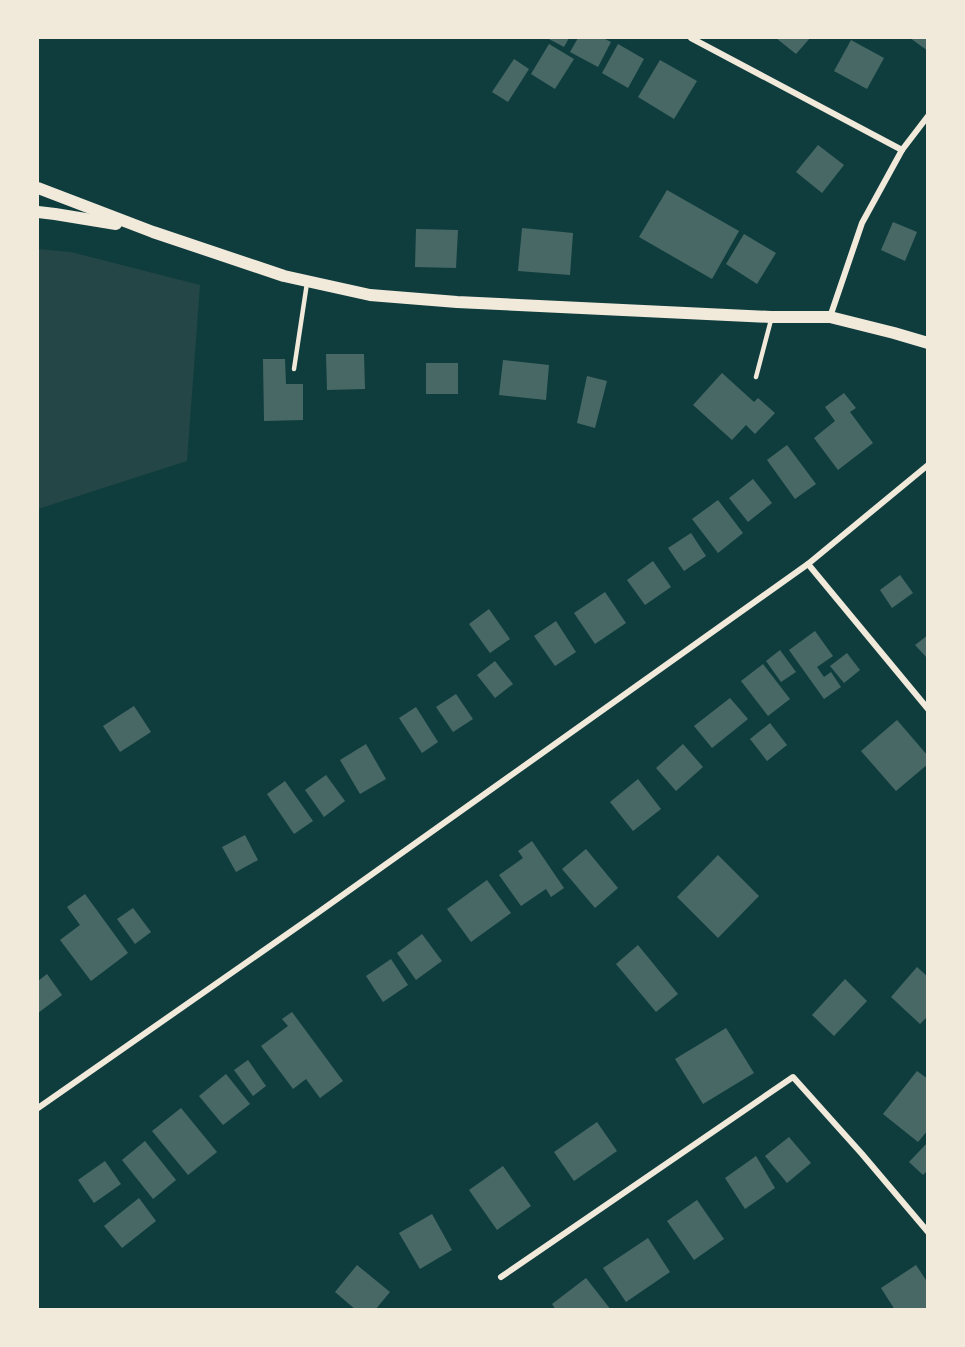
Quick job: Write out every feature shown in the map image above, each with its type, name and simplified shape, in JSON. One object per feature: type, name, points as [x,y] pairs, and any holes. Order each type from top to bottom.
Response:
[{"type":"main road","points":[[38,188],[153,232],[284,276],[370,295],[446,301],[771,317],[830,317],[927,343]]},
{"type":"main road","points":[[38,212],[153,232]]},
{"type":"street","points":[[691,38],[902,150]]},
{"type":"street","points":[[830,317],[861,223],[902,150],[927,116]]},
{"type":"street","points":[[38,1108],[316,914],[808,564],[927,465]]},
{"type":"street","points":[[808,564],[927,708]]},
{"type":"street","points":[[501,1277],[793,1077],[862,1154],[927,1232]]},
{"type":"lane","points":[[294,369],[307,281]]},
{"type":"lane","points":[[756,377],[771,317]]},
{"type":"shaded area","points":[[38,249],[71,252],[200,285],[187,461],[38,509]]},
{"type":"building","points":[[547,38],[569,38],[564,47]]},
{"type":"building","points":[[578,38],[603,38],[611,42],[598,67],[570,52]]},
{"type":"building","points":[[776,38],[810,38],[796,54]]},
{"type":"building","points":[[910,38],[928,38],[928,51]]},
{"type":"building","points":[[851,40],[884,58],[867,89],[834,71]]},
{"type":"building","points":[[549,44],[574,59],[555,89],[531,74]]},
{"type":"building","points":[[618,44],[644,59],[628,88],[602,73]]},
{"type":"building","points":[[514,59],[529,69],[508,102],[492,92]]},
{"type":"building","points":[[660,60],[697,81],[674,119],[638,97]]},
{"type":"building","points":[[818,145],[844,165],[822,193],[796,172]]},
{"type":"building","points":[[667,190],[739,231],[712,279],[639,237]]},
{"type":"building","points":[[893,222],[917,232],[905,261],[881,250]]},
{"type":"building","points":[[522,228],[573,233],[570,275],[518,271]]},
{"type":"building","points":[[416,229],[458,230],[456,268],[415,267]]},
{"type":"building","points":[[744,234],[776,253],[757,284],[726,264]]},
{"type":"building","points":[[326,354],[364,354],[365,389],[327,390]]},
{"type":"building","points":[[263,359],[285,359],[286,384],[303,384],[303,420],[264,421]]},
{"type":"building","points":[[503,360],[549,365],[546,400],[499,395]]},
{"type":"building","points":[[426,363],[458,363],[458,394],[426,394]]},
{"type":"building","points":[[722,373],[754,402],[758,398],[775,413],[755,434],[746,425],[732,440],[693,405]]},
{"type":"building","points":[[587,376],[607,381],[595,428],[577,423]]},
{"type":"building","points":[[844,393],[856,408],[850,412],[873,443],[838,470],[814,438],[835,421],[825,407]]},
{"type":"building","points":[[787,445],[816,484],[795,499],[767,460]]},
{"type":"building","points":[[753,479],[772,503],[748,522],[729,498]]},
{"type":"building","points":[[718,500],[743,533],[718,553],[692,519]]},
{"type":"building","points":[[691,533],[706,556],[684,571],[668,548]]},
{"type":"building","points":[[653,561],[671,587],[645,605],[627,580]]},
{"type":"building","points":[[900,575],[913,593],[892,608],[880,590]]},
{"type":"building","points":[[605,592],[626,623],[595,644],[574,613]]},
{"type":"building","points":[[489,609],[510,639],[490,653],[469,624]]},
{"type":"building","points":[[556,621],[576,652],[555,666],[534,636]]},
{"type":"building","points":[[815,631],[833,656],[817,667],[824,677],[831,672],[841,687],[824,699],[789,650]]},
{"type":"building","points":[[928,635],[928,659],[915,645]]},
{"type":"building","points":[[780,650],[796,672],[781,682],[766,661]]},
{"type":"building","points":[[847,653],[860,670],[844,683],[830,666]]},
{"type":"building","points":[[495,661],[513,684],[495,698],[477,675]]},
{"type":"building","points":[[763,664],[790,699],[768,716],[741,681]]},
{"type":"building","points":[[456,694],[473,719],[453,732],[436,707]]},
{"type":"building","points":[[730,698],[748,719],[712,748],[694,726]]},
{"type":"building","points":[[134,706],[151,732],[120,752],[103,726]]},
{"type":"building","points":[[416,707],[438,742],[422,753],[399,718]]},
{"type":"building","points":[[897,720],[928,756],[928,764],[896,791],[861,751]]},
{"type":"building","points":[[770,723],[787,745],[767,761],[750,739]]},
{"type":"building","points":[[366,744],[386,779],[360,794],[340,760]]},
{"type":"building","points":[[683,744],[703,767],[676,791],[656,768]]},
{"type":"building","points":[[326,775],[345,801],[324,817],[305,790]]},
{"type":"building","points":[[638,779],[661,809],[633,831],[610,802]]},
{"type":"building","points":[[285,781],[313,821],[294,834],[267,794]]},
{"type":"building","points":[[245,835],[258,860],[236,872],[222,847]]},
{"type":"building","points":[[532,841],[564,888],[551,897],[546,889],[521,906],[499,875],[523,858],[518,851]]},
{"type":"building","points":[[586,849],[618,888],[595,908],[562,869]]},
{"type":"building","points":[[718,855],[759,896],[718,938],[677,897]]},
{"type":"building","points":[[487,880],[511,913],[471,942],[447,909]]},
{"type":"building","points":[[85,894],[128,953],[91,981],[60,940],[80,925],[67,907]]},
{"type":"building","points":[[133,908],[151,932],[135,944],[117,919]]},
{"type":"building","points":[[422,934],[442,961],[416,980],[397,953]]},
{"type":"building","points":[[638,945],[678,994],[656,1012],[616,964]]},
{"type":"building","points":[[391,959],[408,985],[383,1002],[366,976]]},
{"type":"building","points":[[917,967],[928,977],[928,1016],[920,1024],[891,997]]},
{"type":"building","points":[[47,974],[62,995],[38,1013],[38,981]]},
{"type":"building","points":[[845,979],[867,1001],[834,1036],[812,1015]]},
{"type":"building","points":[[292,1012],[343,1081],[320,1098],[306,1079],[293,1089],[261,1046],[288,1026],[282,1019]]},
{"type":"building","points":[[726,1028],[754,1073],[703,1104],[675,1059]]},
{"type":"building","points":[[248,1060],[266,1086],[253,1096],[234,1070]]},
{"type":"building","points":[[917,1071],[928,1079],[928,1130],[918,1142],[883,1114]]},
{"type":"building","points":[[226,1074],[250,1104],[223,1125],[199,1096]]},
{"type":"building","points":[[181,1108],[217,1152],[188,1175],[152,1131]]},
{"type":"building","points":[[597,1122],[617,1151],[574,1181],[554,1152]]},
{"type":"building","points":[[789,1137],[811,1163],[787,1183],[765,1156]]},
{"type":"building","points":[[145,1141],[176,1180],[153,1199],[122,1160]]},
{"type":"building","points":[[928,1142],[928,1170],[923,1175],[909,1162]]},
{"type":"building","points":[[756,1156],[775,1188],[745,1209],[725,1178]]},
{"type":"building","points":[[105,1161],[121,1184],[94,1203],[78,1180]]},
{"type":"building","points":[[503,1166],[531,1206],[497,1230],[469,1190]]},
{"type":"building","points":[[139,1198],[156,1221],[122,1248],[104,1226]]},
{"type":"building","points":[[697,1200],[724,1239],[694,1260],[667,1221]]},
{"type":"building","points":[[432,1214],[452,1250],[420,1269],[399,1233]]},
{"type":"building","points":[[648,1238],[670,1272],[626,1302],[603,1268]]},
{"type":"building","points":[[357,1265],[390,1292],[375,1310],[356,1310],[335,1292]]},
{"type":"building","points":[[916,1265],[928,1283],[928,1307],[924,1310],[895,1310],[881,1288]]},
{"type":"building","points":[[586,1278],[611,1310],[556,1310],[552,1304]]}]
